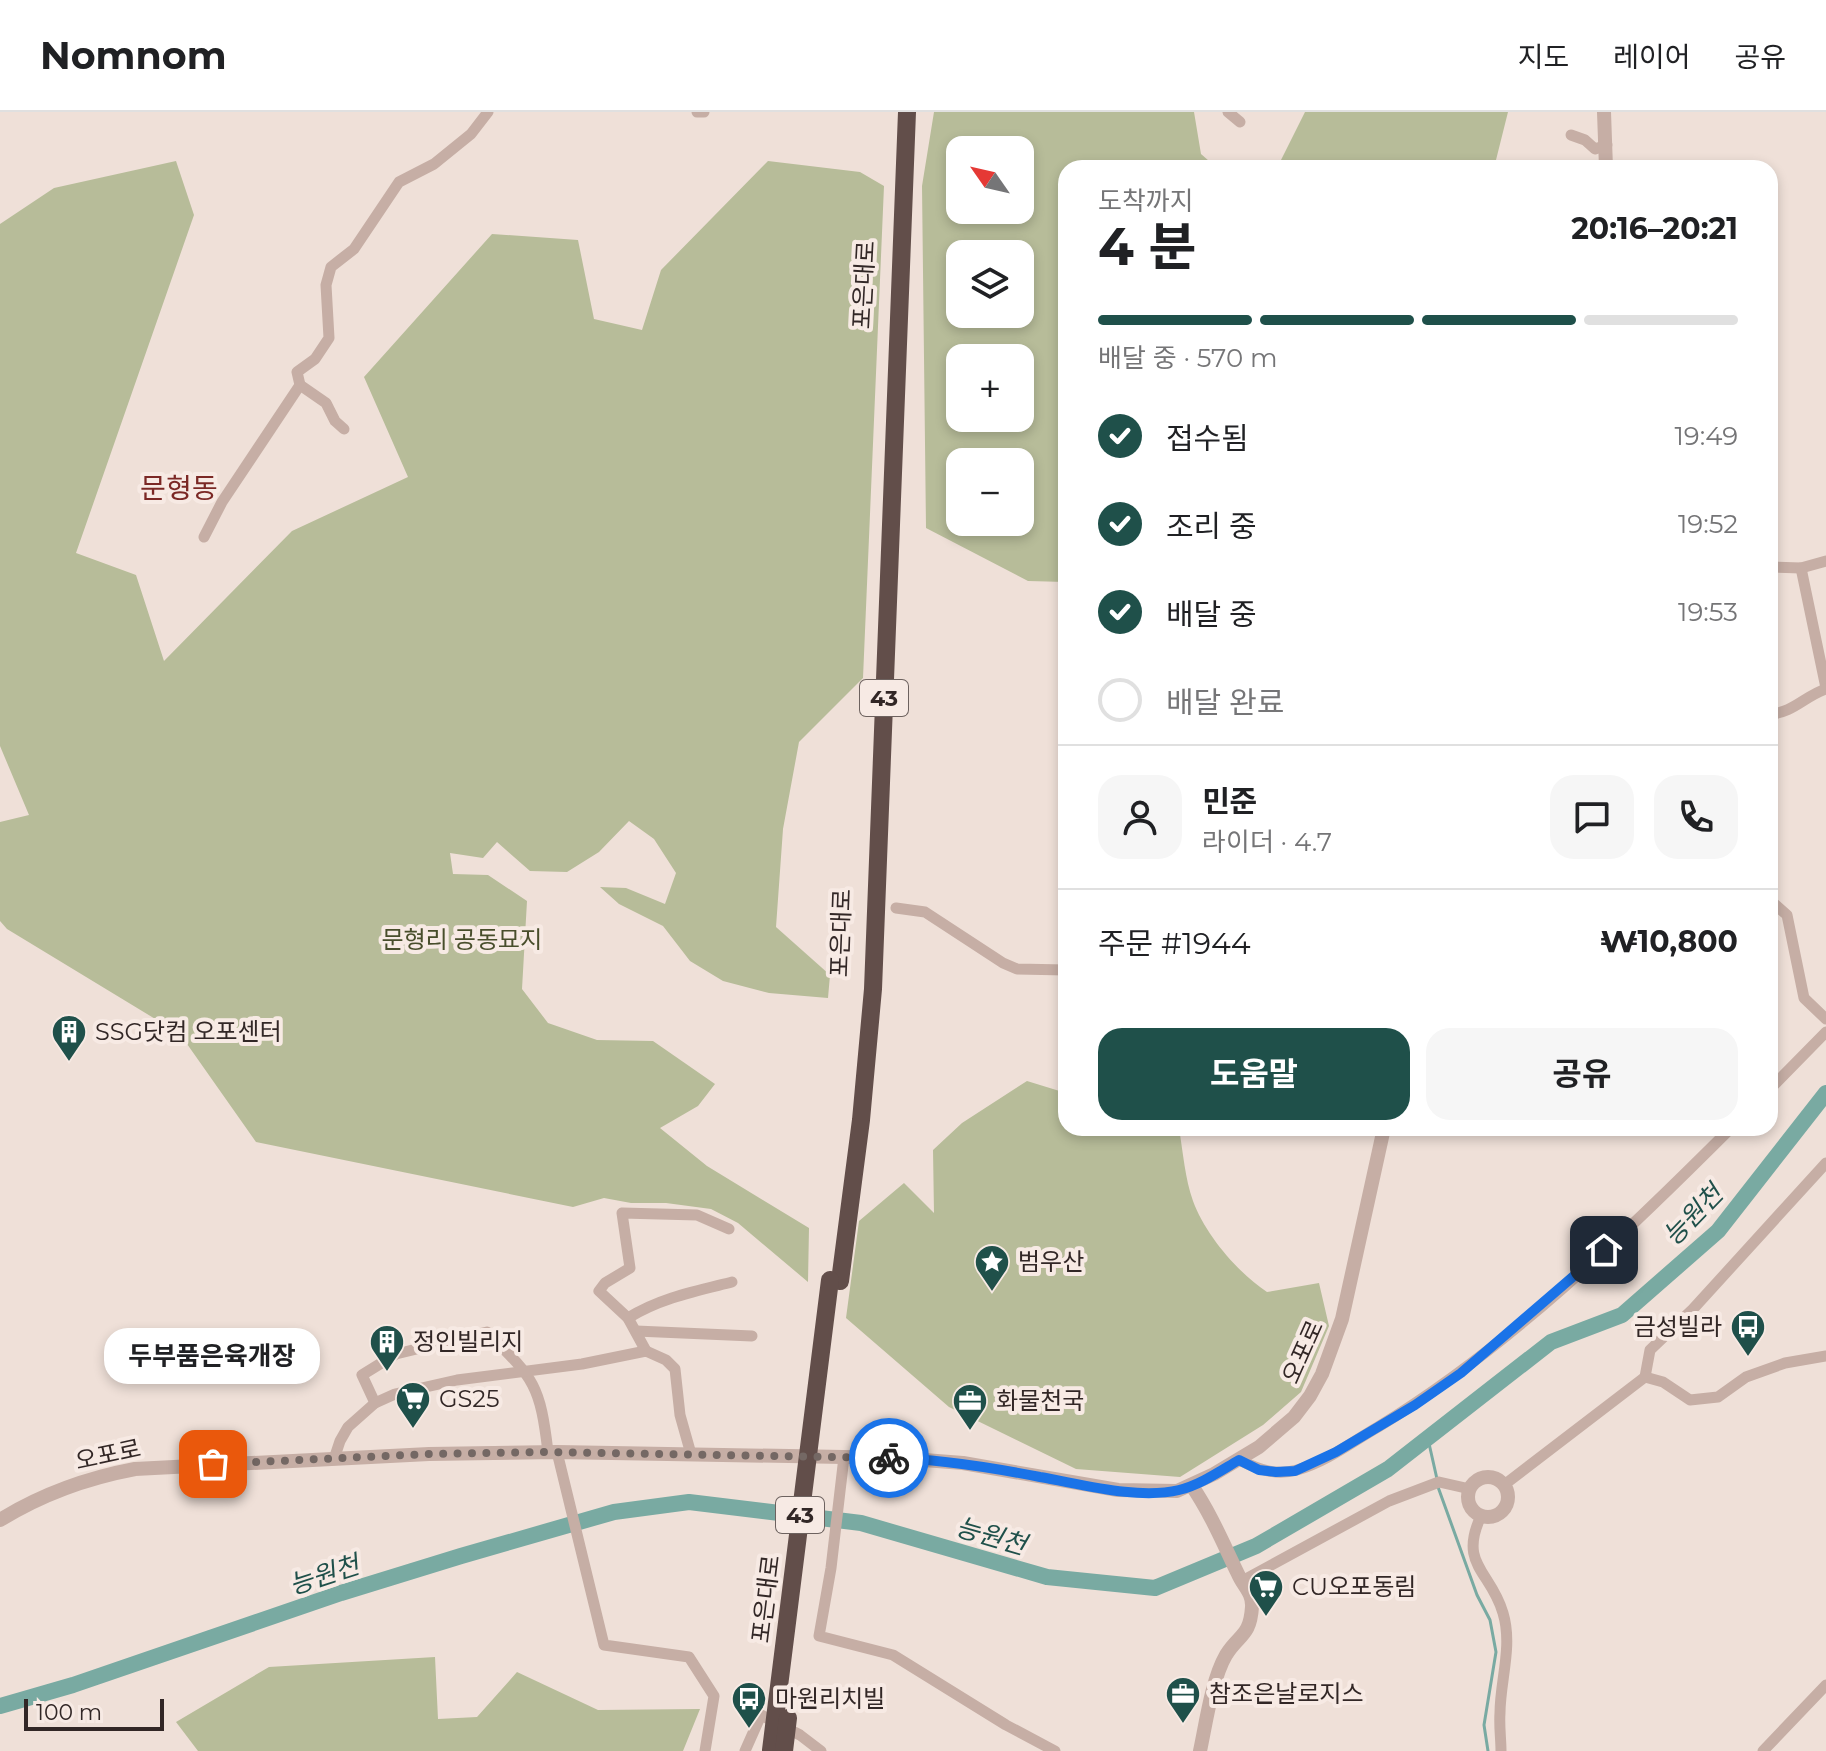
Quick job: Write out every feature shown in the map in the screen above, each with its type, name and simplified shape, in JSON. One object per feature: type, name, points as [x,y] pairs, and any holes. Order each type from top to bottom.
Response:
[{"type":"highway","name":"포은대로","points":[[835,1280],[862,1017],[882,419],[897,112]]},
{"type":"highway","name":"포은대로","points":[[771,1751],[835,1280],[861,1120],[873,989],[907,112]]},
{"type":"highway","name":"43","points":[[784,1751],[835,1280]]},
{"type":"street","points":[[344,429],[335,421],[326,403],[300,385],[297,372],[315,359],[329,338],[326,285],[331,267],[354,249],[399,182],[434,164],[471,134],[488,112]]},
{"type":"street","points":[[697,112],[704,112]]},
{"type":"street","points":[[1228,112],[1240,122]]},
{"type":"street","points":[[1604,112],[1606,160]]},
{"type":"street","points":[[1571,135],[1585,140],[1595,149],[1607,145]]},
{"type":"street","points":[[204,537],[222,502],[300,385]]},
{"type":"street","points":[[1778,567],[1801,568],[1826,561]]},
{"type":"street","points":[[1778,713],[1791,711],[1826,688],[1801,568]]},
{"type":"street","points":[[1778,907],[1787,915],[1804,998],[1826,1019]]},
{"type":"street","points":[[896,908],[925,912],[1017,969],[1058,970]]},
{"type":"street","points":[[1778,1081],[1826,1032]]},
{"type":"street","name":"오포로","points":[[0,1520],[88,1479],[135,1469],[429,1454],[552,1452],[844,1457],[963,1463],[1090,1486],[1143,1492],[1177,1491],[1239,1460],[1278,1433],[1310,1396],[1334,1346],[1382,1136]]},
{"type":"street","points":[[1239,1460],[1259,1470],[1295,1471],[1336,1452],[1415,1405],[1461,1373],[1604,1250],[1723,1136]]},
{"type":"street","points":[[1504,1485],[1645,1377],[1650,1350],[1693,1309],[1826,1163]]},
{"type":"street","points":[[646,1351],[628,1318],[599,1291],[605,1283],[630,1268],[622,1213],[697,1215],[729,1229]]},
{"type":"street","points":[[628,1318],[681,1294],[732,1282]]},
{"type":"street","points":[[636,1331],[752,1336]]},
{"type":"street","points":[[375,1403],[362,1375],[396,1354],[487,1332],[526,1371],[537,1389],[544,1413],[604,1645],[689,1657],[714,1696],[705,1751]]},
{"type":"street","points":[[334,1459],[348,1427],[375,1403],[395,1394],[457,1380],[582,1364],[646,1351],[666,1360],[675,1369],[680,1415],[691,1454]]},
{"type":"street","points":[[1645,1377],[1663,1382],[1690,1400],[1718,1397],[1746,1377],[1785,1363],[1826,1356]]},
{"type":"street","points":[[844,1457],[831,1568],[819,1636],[893,1655],[1006,1725],[1055,1751]]},
{"type":"street","points":[[1493,1477],[1504,1485],[1508,1497],[1504,1509],[1493,1516],[1481,1516],[1468,1502],[1474,1482],[1493,1477]]},
{"type":"street","points":[[1241,1580],[1389,1501],[1426,1486],[1439,1482],[1470,1489]]},
{"type":"street","points":[[1192,1486],[1214,1519],[1241,1580],[1250,1591],[1253,1604],[1248,1630],[1227,1654],[1210,1701],[1200,1751]]},
{"type":"street","points":[[1481,1516],[1471,1536],[1474,1560],[1504,1614],[1506,1662],[1500,1712],[1501,1751]]},
{"type":"street","points":[[1763,1751],[1826,1685]]},
{"type":"street","points":[[745,1751],[761,1715],[800,1735],[821,1751]]},
{"type":"green space","points":[[934,112],[1194,112],[1201,154],[1208,160],[1058,160],[1058,582],[1028,581],[926,528],[922,186]]},
{"type":"green space","points":[[1305,112],[1508,112],[1496,160],[1281,160]]},
{"type":"green space","name":"문형리 공동묘지","points":[[176,161],[194,215],[76,553],[136,575],[164,661],[292,531],[408,477],[364,377],[492,234],[578,240],[594,319],[642,330],[661,270],[768,161],[860,172],[884,186],[863,678],[799,742],[783,829],[776,927],[830,975],[828,998],[769,993],[723,981],[690,961],[663,926],[619,904],[600,887],[626,888],[665,904],[676,873],[654,839],[629,821],[599,852],[567,872],[530,871],[497,842],[483,858],[450,853],[453,874],[488,875],[527,901],[522,989],[548,1023],[597,1040],[653,1041],[715,1084],[698,1106],[660,1128],[707,1166],[809,1228],[808,1282],[738,1223],[711,1209],[604,1198],[573,1207],[256,1142],[180,1034],[7,929],[0,921],[0,822],[29,815],[0,746],[0,224],[54,188]]},
{"type":"green space","points":[[1027,1081],[1058,1091],[1058,1136],[1180,1136],[1186,1175],[1198,1214],[1234,1264],[1267,1292],[1319,1283],[1329,1326],[1301,1392],[1263,1425],[1180,1477],[1076,1469],[949,1407],[846,1318],[859,1221],[904,1183],[934,1213],[933,1150],[962,1123]]},
{"type":"green space","points":[[435,1657],[438,1719],[477,1717],[517,1672],[598,1710],[700,1709],[683,1751],[198,1751],[176,1722],[269,1667]]},
{"type":"waterway","name":"능원천","points":[[0,1706],[73,1685],[341,1593],[461,1556],[614,1512],[689,1502],[861,1523],[1047,1577],[1155,1588],[1256,1546],[1388,1469],[1551,1342],[1622,1315],[1718,1231],[1826,1093]]},
{"type":"waterway","points":[[1428,1439],[1437,1479]]},
{"type":"waterway","points":[[1438,1487],[1477,1595],[1490,1620],[1496,1652],[1484,1725],[1488,1751]]},
{"type":"way so far","points":[[213,1464],[548,1452],[889,1458]]},
{"type":"place","name":"SSG닷컴 오포센터","points":[[69,1063]]},
{"type":"place","name":"범우산","points":[[992,1293]]},
{"type":"place","name":"금성빌라","points":[[1748,1358]]},
{"type":"place","name":"정인빌리지","points":[[387,1373]]},
{"type":"place","name":"GS25","points":[[413,1430]]},
{"type":"place","name":"화물천국","points":[[970,1432]]},
{"type":"place","name":"두부품은육개장","points":[[213,1464]]},
{"type":"place","name":"CU오포동림","points":[[1266,1618]]},
{"type":"place","name":"참조은날로지스","points":[[1183,1725]]},
{"type":"place","name":"마원리치빌","points":[[749,1730]]},
{"type":"district","name":"문형동","points":[[179,488]]},
{"type":"route","points":[[889,1458],[963,1463],[1090,1486],[1143,1492],[1177,1491],[1239,1460],[1259,1470],[1295,1471],[1336,1452],[1415,1405],[1461,1373],[1604,1250]]}]
